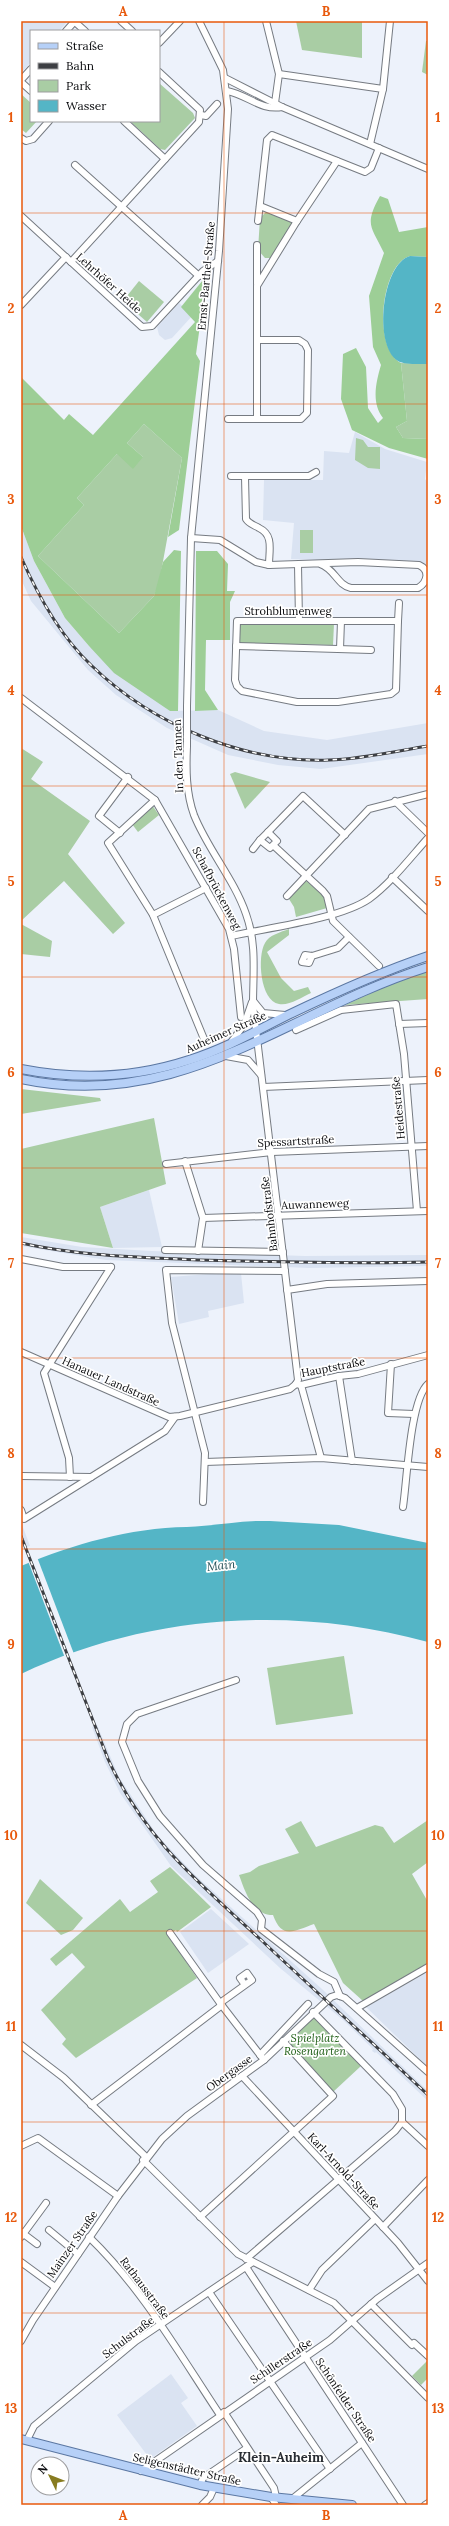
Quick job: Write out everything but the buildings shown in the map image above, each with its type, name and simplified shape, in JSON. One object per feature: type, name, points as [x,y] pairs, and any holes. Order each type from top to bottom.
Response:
[{"type":"main road","name":"Auheimer Straße","points":[[21,1068],[73,1076],[127,1074],[175,1064],[225,1046],[288,1015],[380,974],[428,956]]},
{"type":"main road","name":"Auheimer Straße","points":[[21,1079],[80,1086],[130,1084],[176,1074],[226,1056],[364,991],[428,967]]},
{"type":"main road","name":"Seligenstädter Straße","points":[[24,2440],[200,2485],[274,2500],[292,2499],[352,2505]]},
{"type":"street","points":[[67,30],[75,21],[84,30]]},
{"type":"street","points":[[121,21],[131,30]]},
{"type":"street","points":[[160,42],[180,21]]},
{"type":"street","name":"Ernst-Barthel-Straße","points":[[191,538],[218,261],[227,150],[228,91],[220,60],[199,21]]},
{"type":"street","points":[[266,21],[279,74],[274,103]]},
{"type":"street","points":[[370,144],[383,89],[390,21]]},
{"type":"street","points":[[30,70],[21,81],[30,90]]},
{"type":"street","points":[[22,302],[68,260],[122,206],[199,122],[201,115],[200,110],[160,73]]},
{"type":"street","points":[[279,74],[383,89]]},
{"type":"street","points":[[225,78],[282,108],[428,169]]},
{"type":"street","points":[[228,91],[238,93],[268,109],[282,108]]},
{"type":"street","points":[[201,115],[206,116],[217,104]]},
{"type":"street","points":[[21,138],[26,141],[33,139],[48,122]]},
{"type":"street","points":[[125,122],[165,159]]},
{"type":"street","points":[[258,221],[267,140],[272,135],[337,161],[367,171],[371,168],[379,148]]},
{"type":"street","points":[[258,286],[297,221],[337,161]]},
{"type":"street","points":[[75,165],[199,276]]},
{"type":"street","points":[[260,206],[297,221]]},
{"type":"street","name":"Lehrhöfer Heide","points":[[21,216],[142,327],[152,326],[199,276],[213,263],[218,261]]},
{"type":"street","points":[[257,245],[257,419]]},
{"type":"street","points":[[228,419],[301,419],[306,416],[308,350],[305,344],[299,340],[258,340]]},
{"type":"street","points":[[231,476],[309,476],[316,472]]},
{"type":"street","points":[[245,476],[246,519],[248,522],[267,531],[270,536],[269,565]]},
{"type":"street","points":[[191,538],[220,540],[256,562],[269,565],[346,562],[419,565],[426,571],[427,577],[424,584],[418,588],[351,588],[342,584],[331,570],[320,564]]},
{"type":"street","name":"In den Tannen","points":[[191,538],[187,706],[187,781],[194,815],[239,897],[251,932],[254,953],[253,996],[257,1041]]},
{"type":"street","points":[[337,577],[340,567],[346,562]]},
{"type":"street","points":[[298,565],[299,622]]},
{"type":"street","name":"Strohblumenweg","points":[[398,621],[237,621],[235,680],[237,686],[242,691],[297,702],[338,702],[391,694],[396,690],[399,603]]},
{"type":"street","points":[[340,649],[341,621]]},
{"type":"street","points":[[236,646],[371,650]]},
{"type":"street","name":"Schafbrückenweg","points":[[21,698],[128,777],[155,800],[206,888],[231,936],[241,1017]]},
{"type":"street","points":[[120,833],[98,816],[128,777]]},
{"type":"street","points":[[287,896],[369,809],[395,801],[428,794]]},
{"type":"street","points":[[253,848],[303,796],[345,835]]},
{"type":"street","points":[[155,800],[108,843],[153,915],[204,1039]]},
{"type":"street","points":[[395,801],[428,833]]},
{"type":"street","points":[[260,840],[270,848],[273,845],[276,841],[268,832]]},
{"type":"street","points":[[231,936],[330,914],[363,903],[392,877],[428,838]]},
{"type":"street","points":[[273,845],[327,896],[330,914],[333,921],[379,966]]},
{"type":"street","points":[[392,877],[428,911]]},
{"type":"street","points":[[153,915],[206,888]]},
{"type":"street","points":[[312,956],[338,948],[349,937]]},
{"type":"street","points":[[253,996],[255,1005],[263,1013],[271,1016],[288,1015]]},
{"type":"street","points":[[225,1046],[242,1029],[253,996]]},
{"type":"street","name":"Heidestraße","points":[[296,1030],[345,1009],[396,1004],[406,1081],[417,1211]]},
{"type":"street","points":[[399,1024],[428,1022]]},
{"type":"street","name":"Bahnhofstraße","points":[[257,1041],[272,1152],[298,1380],[321,1458]]},
{"type":"street","points":[[226,1056],[248,1060],[262,1078]]},
{"type":"street","points":[[263,1087],[428,1080]]},
{"type":"street","name":"Spessartstraße","points":[[166,1164],[272,1152],[428,1146]]},
{"type":"street","points":[[185,1161],[203,1218],[198,1251]]},
{"type":"street","name":"Auwanneweg","points":[[203,1218],[428,1211]]},
{"type":"street","points":[[165,1250],[283,1252]]},
{"type":"street","points":[[21,1260],[63,1267],[111,1267],[44,1371],[44,1380],[69,1458],[70,1477]]},
{"type":"street","points":[[203,1502],[206,1462],[196,1412],[172,1323],[166,1270],[285,1271]]},
{"type":"street","points":[[287,1290],[327,1284],[428,1281]]},
{"type":"street","name":"Hanauer Landstraße","points":[[21,1352],[153,1410],[175,1417]]},
{"type":"street","name":"Hauptstraße","points":[[196,1412],[290,1388],[299,1384],[339,1376],[358,1374],[428,1355]]},
{"type":"street","points":[[391,1364],[388,1413],[414,1414]]},
{"type":"street","points":[[339,1376],[352,1461]]},
{"type":"street","points":[[402,1507],[409,1465],[414,1414],[421,1393],[428,1384]]},
{"type":"street","points":[[21,1510],[24,1519],[165,1431],[175,1417],[196,1412]]},
{"type":"street","points":[[206,1462],[321,1458],[428,1467]]},
{"type":"street","points":[[21,1476],[92,1477]]},
{"type":"street","points":[[236,1680],[137,1714],[125,1729],[122,1738],[123,1748],[138,1781],[174,1834],[219,1881],[257,1912],[262,1920],[261,1929],[319,1974],[329,1978],[340,1996],[357,2008],[428,2072]]},
{"type":"street","points":[[170,1933],[262,2058]]},
{"type":"street","points":[[357,2008],[428,1967]]},
{"type":"street","points":[[92,2105],[245,1985]]},
{"type":"street","name":"Obergasse","points":[[145,2158],[181,2120],[242,2076],[283,2041],[326,2000],[332,1996],[340,1996]]},
{"type":"street","name":"Obergasse","points":[[262,2058],[308,2004]]},
{"type":"street","points":[[313,2012],[393,2094],[402,2109],[402,2122],[428,2146]]},
{"type":"street","points":[[200,2217],[333,2096],[283,2041]]},
{"type":"street","points":[[21,2045],[55,2070],[92,2105],[145,2158],[200,2217],[235,2251],[253,2262],[332,2301],[428,2398]]},
{"type":"street","name":"Karl-Arnold-Straße","points":[[242,2076],[383,2227],[428,2281]]},
{"type":"street","points":[[246,2258],[402,2122]]},
{"type":"street","points":[[21,2146],[38,2138],[118,2196]]},
{"type":"street","name":"Mainzer Straße","points":[[21,2342],[54,2288],[145,2158]]},
{"type":"street","points":[[383,2227],[428,2180]]},
{"type":"street","points":[[37,2244],[22,2234],[46,2203]]},
{"type":"street","points":[[309,2290],[322,2270],[375,2219]]},
{"type":"street","points":[[48,2230],[78,2254]]},
{"type":"street","name":"Rathausstraße","points":[[89,2237],[113,2261],[247,2448],[274,2488],[274,2500]]},
{"type":"street","points":[[21,2262],[54,2288]]},
{"type":"street","name":"Schulstraße","points":[[24,2440],[34,2426],[131,2345],[253,2262]]},
{"type":"street","name":"Schillerstraße","points":[[141,2470],[305,2357],[352,2321],[371,2304],[428,2263]]},
{"type":"street","name":"Schönfelder Straße","points":[[246,2267],[403,2505]]},
{"type":"street","points":[[207,2293],[330,2468]]},
{"type":"street","points":[[371,2304],[412,2345],[414,2343],[428,2356]]},
{"type":"street","points":[[292,2499],[362,2443]]},
{"type":"street","points":[[200,2485],[203,2478],[247,2448]]},
{"type":"street","points":[[202,2505],[210,2498],[214,2488]]},
{"type":"shaded area","points":[[21,21],[68,21],[60,30],[30,30],[30,63],[21,73]]},
{"type":"shaded area","points":[[179,303],[193,315],[172,338],[165,340],[159,335],[157,327]]},
{"type":"shaded area","points":[[355,432],[385,449],[427,462],[425,479],[428,483],[428,564],[291,559],[294,523],[263,520],[264,480],[323,480],[324,451],[349,453]]},
{"type":"shaded area","points":[[21,526],[34,561],[65,618],[89,646],[170,711],[218,710],[264,731],[327,740],[428,723],[428,754],[321,769],[278,765],[228,755],[167,728],[116,695],[88,670],[31,601],[21,579]]},
{"type":"shaded area","points":[[149,1190],[162,1247],[113,1248],[100,1207]]},
{"type":"shaded area","points":[[21,1237],[82,1247],[152,1251],[305,1256],[428,1255],[428,1266],[309,1268],[106,1260],[21,1246]]},
{"type":"shaded area","points":[[241,1273],[244,1303],[208,1311],[209,1317],[179,1324],[171,1277]]},
{"type":"shaded area","points":[[21,1522],[30,1546],[23,1548],[21,1544]]},
{"type":"shaded area","points":[[97,1725],[119,1777],[157,1835],[195,1875],[322,1989],[428,2091],[428,2101],[376,2052],[375,2053],[372,2051],[373,2049],[343,2020],[280,1968],[171,1866],[120,1793],[105,1762],[92,1727]]},
{"type":"shaded area","points":[[211,1909],[249,1944],[208,1973],[180,1932]]},
{"type":"shaded area","points":[[428,1972],[428,2067],[366,2007]]},
{"type":"shaded area","points":[[171,2374],[188,2398],[181,2403],[197,2426],[150,2459],[117,2415]]},
{"type":"green space","points":[[296,21],[362,21],[362,58],[302,50]]},
{"type":"green space","points":[[426,41],[428,41],[428,75],[422,72]]},
{"type":"green space","points":[[160,84],[193,113],[195,118],[165,150],[160,149],[131,122],[160,122]]},
{"type":"green space","points":[[21,94],[30,102],[30,122],[36,122],[26,133],[21,129]]},
{"type":"green space","points":[[380,196],[388,199],[399,232],[428,227],[428,257],[410,256],[400,262],[392,274],[387,289],[383,325],[386,341],[392,354],[401,363],[407,421],[396,427],[403,438],[428,439],[428,459],[389,448],[352,430],[341,399],[343,354],[356,348],[366,367],[368,408],[378,423],[383,418],[379,412],[376,399],[376,385],[381,365],[373,347],[369,296],[384,253],[371,225],[372,213]]},
{"type":"green space","points":[[266,212],[290,221],[292,225],[270,258],[265,258],[258,250],[260,218]]},
{"type":"green space","points":[[207,275],[196,354],[200,361],[179,530],[168,537],[182,458],[144,424],[127,443],[143,457],[133,469],[117,454],[77,498],[84,505],[38,556],[119,633],[154,596],[163,562],[174,550],[181,551],[178,711],[170,711],[114,673],[89,646],[65,618],[34,561],[21,526],[21,377],[64,420],[69,414],[93,435],[195,322],[181,307]]},
{"type":"green space","points":[[139,281],[164,302],[147,322],[123,301]]},
{"type":"green space","points":[[401,363],[428,364],[428,439],[403,438],[396,427],[407,421]]},
{"type":"green space","points":[[144,424],[182,458],[159,583],[154,596],[119,633],[38,556],[84,505],[77,498],[117,454],[143,457],[127,443]]},
{"type":"green space","points":[[356,438],[363,440],[368,447],[380,447],[380,469],[368,468],[355,460]]},
{"type":"green space","points":[[300,530],[313,530],[313,553],[300,553]]},
{"type":"green space","points":[[196,551],[217,551],[228,564],[227,591],[235,591],[230,602],[230,640],[206,640],[205,690],[218,710],[195,711]]},
{"type":"green space","points":[[239,622],[334,624],[333,645],[238,643]]},
{"type":"green space","points":[[21,748],[43,762],[31,779],[90,821],[68,854],[125,923],[113,934],[64,881],[21,921]]},
{"type":"green space","points":[[235,772],[270,782],[245,809],[230,774]]},
{"type":"green space","points":[[152,805],[159,815],[138,832],[132,824]]},
{"type":"green space","points":[[305,880],[325,897],[327,908],[296,917],[294,907],[289,899]]},
{"type":"green space","points":[[21,924],[52,941],[50,957],[21,954]]},
{"type":"green space","points":[[289,929],[289,935],[267,952],[281,978],[294,991],[308,987],[311,993],[287,1004],[279,1004],[273,1001],[264,987],[261,958],[267,940],[276,934]]},
{"type":"green space","points":[[428,971],[428,999],[345,1005],[382,988]]},
{"type":"green space","points":[[21,1089],[100,1098],[101,1101],[21,1114]]},
{"type":"green space","points":[[154,1118],[166,1184],[100,1207],[113,1248],[21,1233],[21,1149]]},
{"type":"green space","points":[[344,1656],[353,1714],[276,1725],[267,1668]]},
{"type":"green space","points":[[428,1820],[428,1862],[412,1874],[428,1902],[428,1963],[363,2001],[343,1983],[314,1924],[289,1932],[280,1928],[273,1915],[260,1911],[250,1901],[239,1875],[250,1872],[259,1866],[299,1853],[285,1829],[301,1821],[316,1847],[375,1825],[383,1827],[394,1843]]},
{"type":"green space","points":[[170,1867],[211,1907],[177,1932],[176,1930],[168,1935],[197,1978],[76,2058],[62,2044],[66,2039],[41,2010],[85,1967],[72,1953],[56,1966],[50,1959],[120,1899],[130,1912],[158,1892],[150,1881]]},
{"type":"green space","points":[[40,1879],[83,1918],[73,1930],[61,1935],[26,1903]]},
{"type":"green space","name":"Spielplatz Rosengarten","points":[[314,2017],[361,2066],[333,2092],[288,2042]]},
{"type":"green space","points":[[428,2360],[428,2378],[421,2385],[412,2376]]},
{"type":"water","points":[[410,256],[428,257],[428,364],[408,364],[398,361],[390,352],[385,339],[383,323],[387,289],[400,262]]},
{"type":"water","name":"Main","points":[[249,1521],[339,1525],[428,1543],[428,1642],[377,1630],[326,1623],[274,1620],[222,1622],[170,1628],[119,1638],[69,1654],[21,1674],[21,1566],[82,1544],[144,1530]]},
{"type":"pier","points":[[37,1557],[74,1654],[65,1658],[28,1561]]},
{"type":"railway","points":[[21,557],[51,615],[81,655],[116,687],[143,706],[171,722],[202,736],[233,747],[265,755],[297,759],[329,760],[354,758],[428,746]]},
{"type":"railway","points":[[21,1243],[65,1251],[131,1257],[342,1263],[428,1262]]},
{"type":"railway","points":[[21,1536],[108,1759],[122,1787],[138,1812],[155,1835],[193,1877],[428,2095]]},
{"type":"district","name":"Klein-Auheim","points":[[281,2457]]}]
